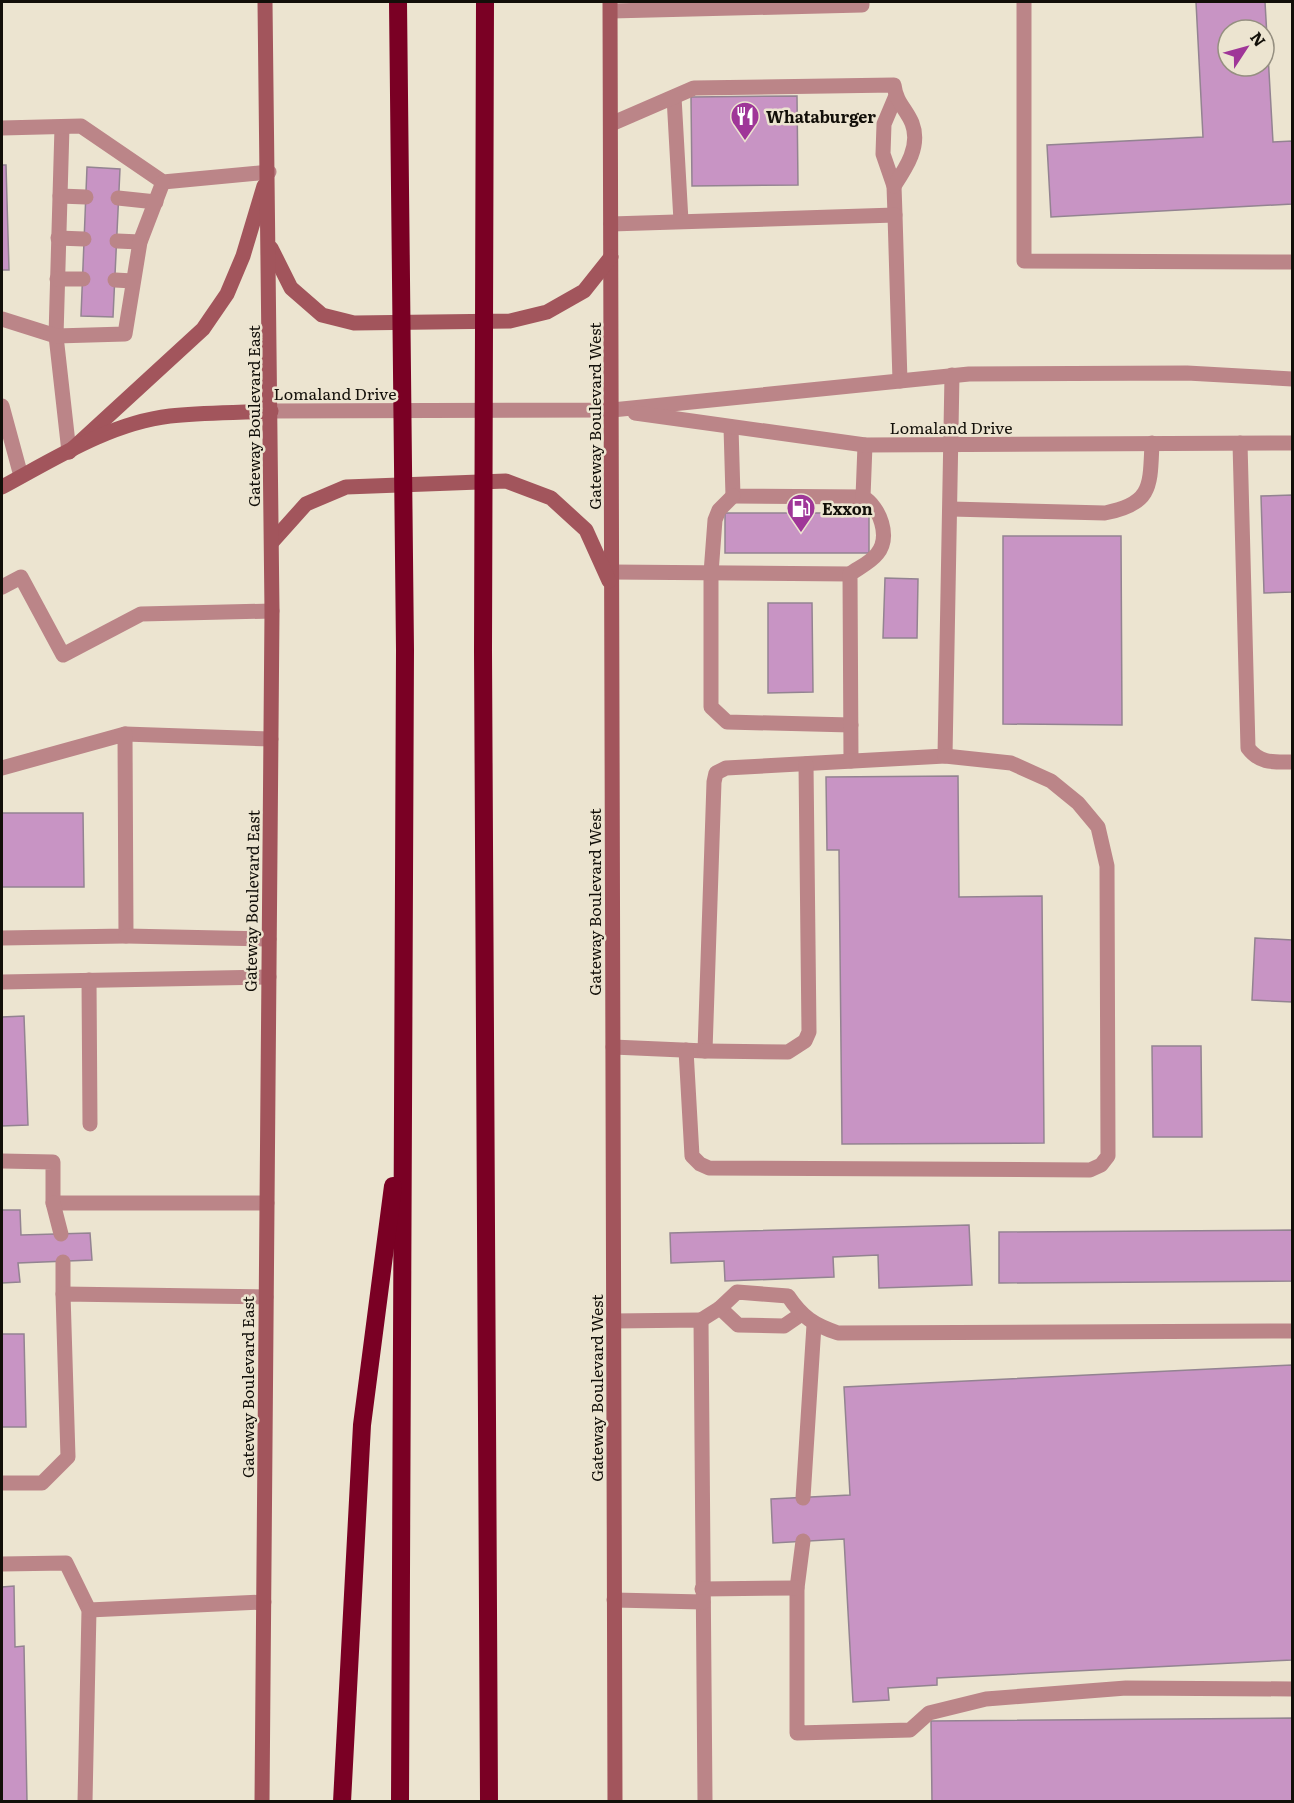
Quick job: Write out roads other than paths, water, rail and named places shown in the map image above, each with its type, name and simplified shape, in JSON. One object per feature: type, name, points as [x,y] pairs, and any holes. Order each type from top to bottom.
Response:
[{"type":"highway","points":[[398,2],[405,650],[400,1802]]},
{"type":"highway","points":[[485,2],[483,651],[489,1802]]},
{"type":"highway","points":[[342,1802],[363,1425],[403,1107]]},
{"type":"main road","name":"Gateway Boulevard East","points":[[262,1802],[272,611],[270,246],[265,2]]},
{"type":"main road","name":"Gateway Boulevard West","points":[[610,6],[615,1802]]},
{"type":"main road","points":[[69,452],[203,329],[226,294],[243,256],[269,172]]},
{"type":"main road","points":[[270,246],[291,288],[322,315],[354,322],[510,321],[547,312],[584,291],[612,257]]},
{"type":"main road","name":"Lomaland Drive","points":[[2,487],[119,429],[169,416],[271,411]]},
{"type":"main road","points":[[272,542],[306,504],[346,487],[506,481],[551,498],[586,530],[612,579]]},
{"type":"street","points":[[610,6],[862,5],[862,2]]},
{"type":"street","points":[[1024,2],[1024,261],[1293,262]]},
{"type":"street","points":[[611,124],[694,88],[894,85],[895,98],[884,124],[883,154],[894,186],[900,381]]},
{"type":"street","points":[[674,97],[681,221]]},
{"type":"street","points":[[894,186],[912,157],[913,125],[895,98]]},
{"type":"street","points":[[2,128],[81,126],[163,182],[269,172]]},
{"type":"street","points":[[62,127],[56,336],[69,452]]},
{"type":"street","points":[[2,319],[56,336],[125,334],[140,242],[163,182]]},
{"type":"street","points":[[60,196],[86,197]]},
{"type":"street","points":[[118,198],[156,202]]},
{"type":"street","points":[[612,224],[895,215]]},
{"type":"street","points":[[58,238],[84,239]]},
{"type":"street","points":[[117,241],[140,242]]},
{"type":"street","points":[[57,279],[83,279]]},
{"type":"street","points":[[115,280],[133,281]]},
{"type":"street","name":"Lomaland Drive","points":[[271,411],[612,410],[952,375],[1187,373],[1293,379]]},
{"type":"street","points":[[945,756],[952,375]]},
{"type":"street","points":[[2,406],[21,476]]},
{"type":"street","name":"Lomaland Drive","points":[[612,410],[865,445],[1293,443]]},
{"type":"street","points":[[731,427],[733,496]]},
{"type":"street","points":[[951,509],[1105,513],[1120,511],[1135,503],[1149,487],[1152,443]]},
{"type":"street","points":[[1240,443],[1248,748],[1255,758],[1264,762],[1293,762]]},
{"type":"street","points":[[863,497],[865,445]]},
{"type":"street","points":[[612,579],[711,573],[850,574],[871,560],[880,549],[882,526],[879,512],[873,503],[863,497],[733,496],[718,510],[716,520],[711,573],[711,707],[714,713],[727,722],[851,725]]},
{"type":"street","points":[[850,574],[851,761]]},
{"type":"street","points":[[2,587],[21,577],[63,655],[141,614],[272,611]]},
{"type":"street","points":[[125,734],[126,936]]},
{"type":"street","points":[[2,768],[125,734],[271,739]]},
{"type":"street","points":[[686,1050],[692,1156],[700,1164],[709,1168],[1090,1170],[1101,1165],[1108,1156],[1107,866],[1098,827],[1077,802],[1051,781],[1011,763],[945,756],[726,768],[717,773],[714,782],[705,1051]]},
{"type":"street","points":[[613,1047],[788,1052],[805,1041],[809,1032],[806,764]]},
{"type":"street","points":[[2,938],[126,936],[269,939]]},
{"type":"street","points":[[2,982],[268,977]]},
{"type":"street","points":[[89,980],[90,1124]]},
{"type":"street","points":[[2,1161],[53,1162],[53,1203],[61,1234]]},
{"type":"street","points":[[53,1203],[267,1203]]},
{"type":"street","points":[[2,1483],[42,1482],[68,1457],[63,1262]]},
{"type":"street","points":[[613,1321],[701,1320],[720,1308],[737,1292],[788,1296],[800,1315],[814,1325],[838,1333],[1293,1331]]},
{"type":"street","points":[[63,1294],[266,1297]]},
{"type":"street","points":[[720,1308],[738,1325],[784,1326],[800,1315]]},
{"type":"street","points":[[701,1320],[705,1800]]},
{"type":"street","points":[[803,1498],[814,1325]]},
{"type":"street","points":[[803,1541],[797,1588],[797,1733],[910,1730],[929,1713],[986,1699],[1126,1688],[1293,1689]]},
{"type":"street","points":[[2,1564],[66,1563],[89,1610],[85,1802]]},
{"type":"street","points":[[614,1600],[703,1596],[797,1588]]},
{"type":"street","points":[[89,1610],[264,1602]]},
{"type":"place","name":"Whataburger","points":[[745,142]]},
{"type":"place","name":"Exxon","points":[[801,534]]}]
